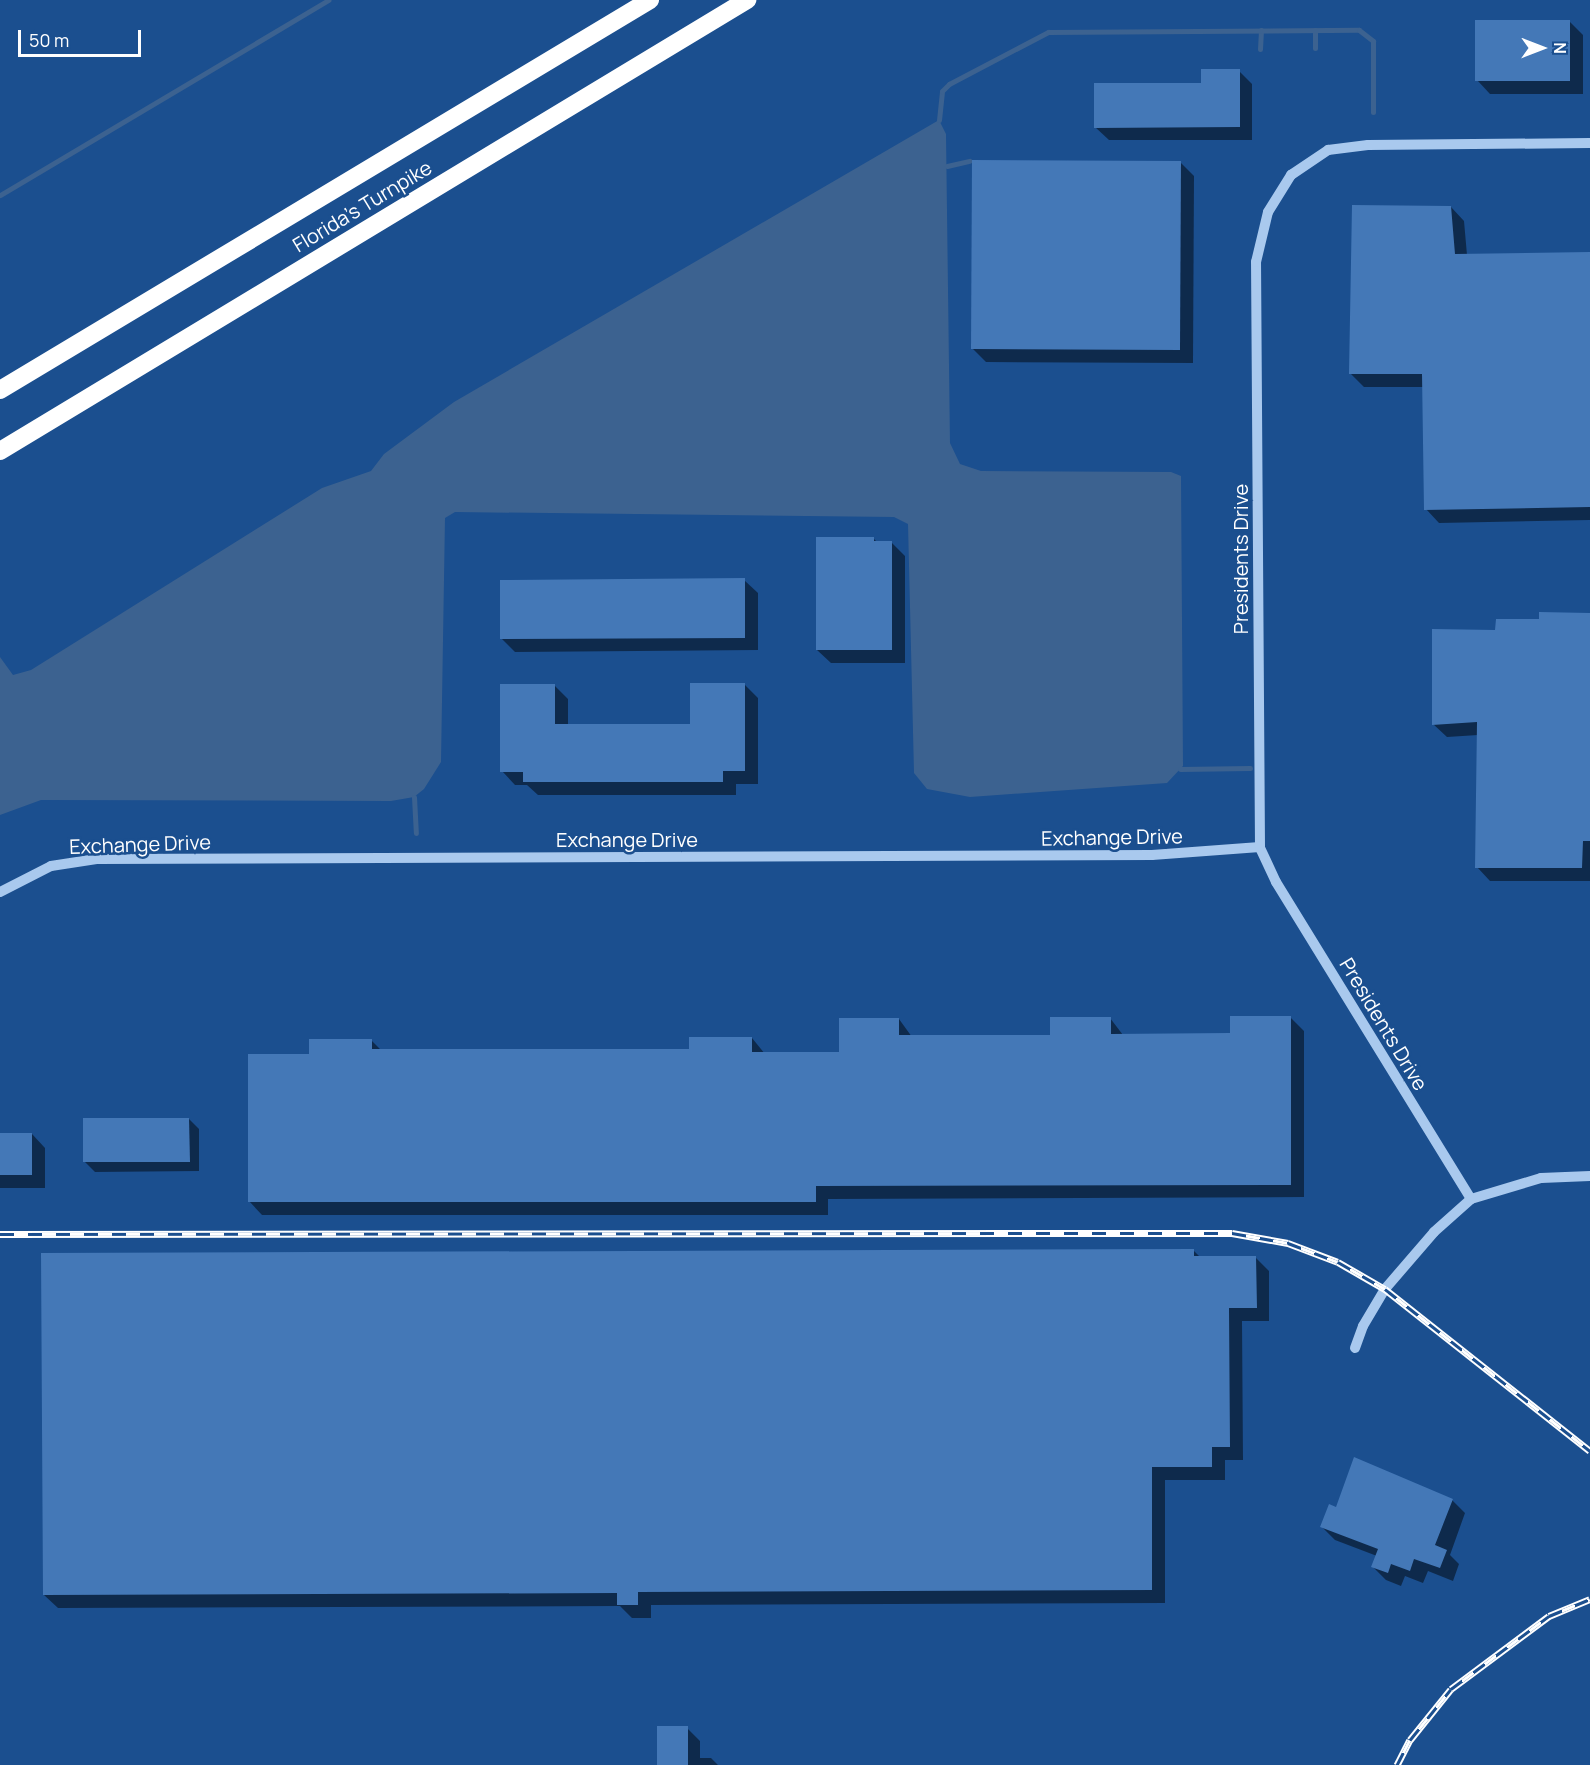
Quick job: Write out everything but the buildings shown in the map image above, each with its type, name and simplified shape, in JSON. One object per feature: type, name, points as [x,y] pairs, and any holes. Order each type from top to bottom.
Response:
[{"type":"highway","name":"Florida's Turnpike","points":[[0,390],[650,0]]},
{"type":"highway","name":"Florida's Turnpike","points":[[0,451],[747,0]]},
{"type":"street","name":"Presidents Drive","points":[[1471,1199],[1282,892],[1260,847],[1256,262],[1268,212],[1291,175],[1328,150],[1368,145],[1590,143]]},
{"type":"street","name":"Exchange Drive","points":[[0,892],[51,866],[96,860],[1140,855],[1260,847]]},
{"type":"street","points":[[1355,1348],[1363,1326],[1385,1289],[1434,1232],[1471,1199],[1541,1178],[1590,1176]]},
{"type":"water","points":[[939,120],[946,134],[950,443],[960,464],[981,471],[1171,472],[1181,476],[1183,766],[1167,783],[970,797],[927,789],[914,773],[908,524],[894,517],[455,512],[445,518],[441,762],[424,789],[414,797],[391,801],[41,800],[0,815],[0,657],[13,675],[31,670],[322,488],[371,471],[384,454],[454,402]]},
{"type":"waterway","points":[[0,195],[329,0]]},
{"type":"waterway","points":[[1260,49],[1261,30]]},
{"type":"waterway","points":[[1315,30],[1315,48]]},
{"type":"waterway","points":[[939,120],[942,91],[949,84],[1048,32],[1359,30],[1373,41],[1373,112]]},
{"type":"waterway","points":[[947,166],[969,161]]},
{"type":"waterway","points":[[1180,769],[1250,768]]},
{"type":"waterway","points":[[414,797],[416,833]]},
{"type":"railway","points":[[0,1234],[1232,1233],[1288,1243],[1338,1262],[1385,1289],[1590,1451]]},
{"type":"railway","points":[[1397,1765],[1410,1740],[1451,1689],[1549,1616],[1590,1599]]}]
